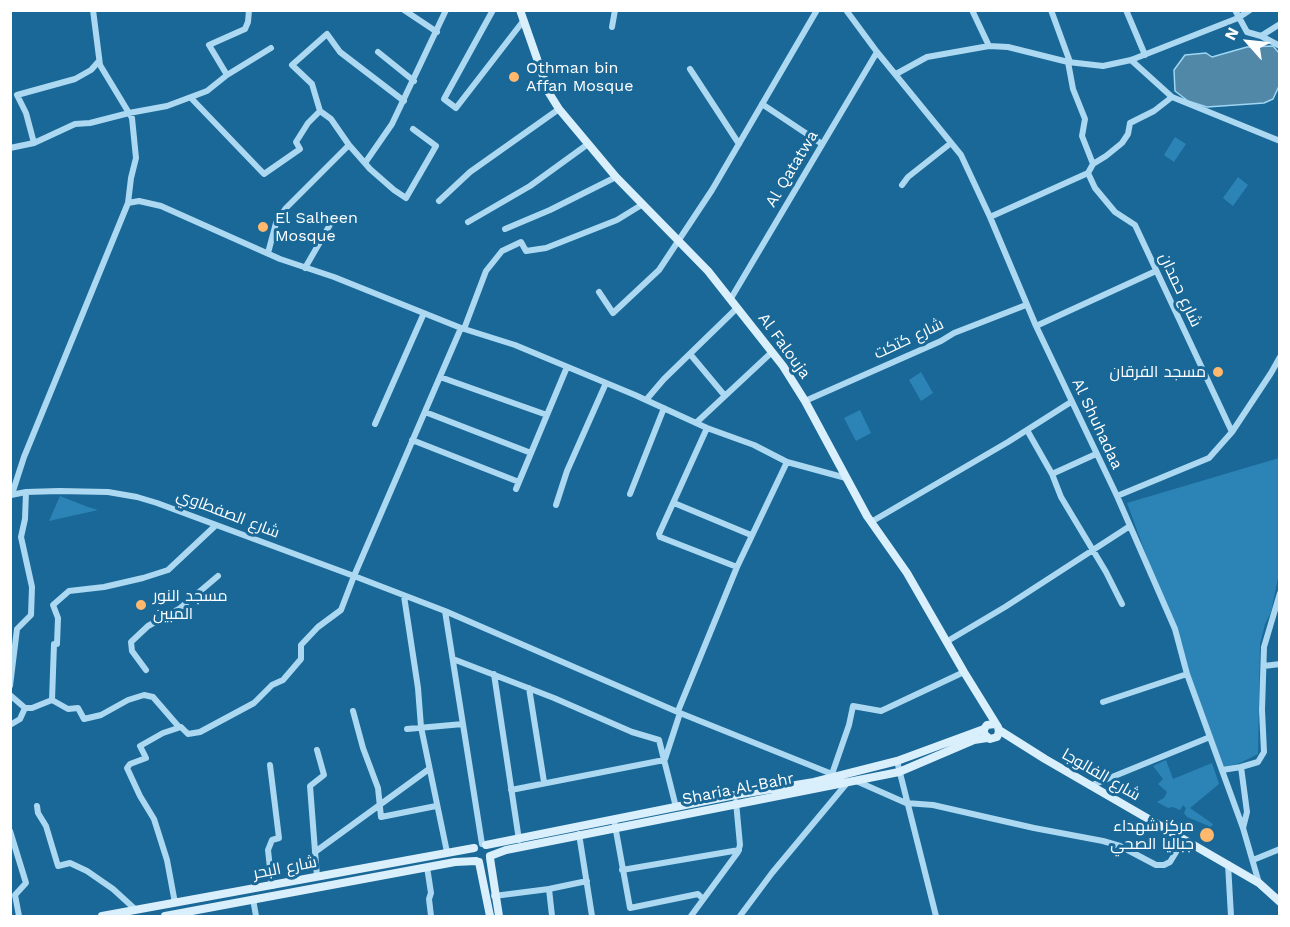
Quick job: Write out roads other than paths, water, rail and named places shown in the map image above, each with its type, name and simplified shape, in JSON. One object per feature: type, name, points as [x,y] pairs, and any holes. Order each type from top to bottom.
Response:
[{"type":"main road","name":"Al Falouja","points":[[520,10],[549,93],[559,109],[616,177],[708,271],[772,352],[805,401],[871,522],[907,573],[997,727]]},
{"type":"main road","points":[[987,725],[997,727],[997,737],[992,739],[986,733],[987,725]]},
{"type":"main road","name":"شارع الفالوجا","points":[[997,727],[1090,786],[1259,883],[1280,902]]},
{"type":"main road","name":"Sharia Al-Bahr","points":[[481,846],[578,831],[736,800],[899,772],[986,733]]},
{"type":"main road","name":"Sharia Al-Bahr","points":[[614,824],[676,807],[736,800],[832,776],[850,780],[897,761],[986,733]]},
{"type":"main road","name":"Sharia Al-Bahr","points":[[490,857],[506,850],[578,831]]},
{"type":"main road","points":[[490,916],[478,862],[473,856],[481,846],[491,852],[494,896],[499,916]]},
{"type":"main road","name":"شارع البحر","points":[[102,916],[481,846]]},
{"type":"main road","points":[[478,862],[485,862],[490,857]]},
{"type":"main road","name":"شارع البحر","points":[[165,916],[467,860],[478,862]]},
{"type":"street","points":[[11,495],[24,457],[128,203],[136,158],[132,118],[99,61],[93,10]]},
{"type":"street","points":[[226,75],[209,45],[245,29],[249,10]]},
{"type":"street","points":[[365,163],[392,124],[446,10]]},
{"type":"street","points":[[493,10],[444,99],[456,108],[524,20]]},
{"type":"street","points":[[612,27],[615,10]]},
{"type":"street","points":[[599,292],[612,313],[659,270],[679,242],[739,144],[818,10]]},
{"type":"street","name":"Al Shuhadaa","points":[[846,10],[877,52],[961,155],[990,217],[1026,305],[1117,496],[1175,629],[1187,674],[1243,828],[1259,883]]},
{"type":"street","points":[[972,10],[989,46]]},
{"type":"street","points":[[1051,10],[1069,62],[1073,89],[1085,119],[1082,136],[1093,164]]},
{"type":"street","points":[[1126,10],[1145,55]]},
{"type":"street","points":[[1235,10],[1247,32],[1280,46]]},
{"type":"street","points":[[896,74],[927,57],[989,46],[1008,46],[1069,62],[1103,66],[1145,55],[1238,18],[1250,10]]},
{"type":"street","points":[[404,11],[436,32]]},
{"type":"street","points":[[1261,36],[1280,24]]},
{"type":"street","points":[[404,101],[340,52],[327,34],[292,65],[312,84],[320,111],[331,119],[349,145],[394,190],[406,198],[436,146],[413,129]]},
{"type":"street","points":[[10,148],[34,143],[75,124],[90,123],[129,112],[167,106],[191,98],[207,91],[226,75],[271,48]]},
{"type":"street","points":[[378,52],[414,81]]},
{"type":"street","name":"Al Qatatwa","points":[[730,300],[877,52]]},
{"type":"street","points":[[1131,60],[1172,97],[1280,141]]},
{"type":"street","points":[[34,143],[26,113],[17,95],[75,79],[91,70],[99,61]]},
{"type":"street","points":[[690,69],[739,144]]},
{"type":"street","points":[[990,217],[1088,173],[1093,164],[1122,143],[1128,134],[1130,123],[1154,111],[1172,97]]},
{"type":"street","points":[[191,98],[264,174],[300,149],[296,142],[320,111]]},
{"type":"street","points":[[762,104],[822,144]]},
{"type":"street","points":[[439,201],[471,172],[559,109]]},
{"type":"street","points":[[902,185],[908,177],[951,142]]},
{"type":"street","points":[[468,222],[530,186],[588,144]]},
{"type":"street","points":[[268,253],[276,223],[286,208],[349,145]]},
{"type":"street","name":"شارع حمدان","points":[[1088,173],[1095,188],[1115,212],[1135,225],[1232,432]]},
{"type":"street","points":[[505,229],[550,210],[616,177]]},
{"type":"street","points":[[128,203],[139,201],[161,206],[305,268],[334,277],[462,329],[514,345],[707,428],[754,445],[787,462],[846,478]]},
{"type":"street","points":[[52,700],[68,709],[78,708],[84,719],[101,715],[128,700],[144,695],[153,697],[188,734],[200,732],[254,703],[272,685],[283,680],[301,659],[301,645],[318,627],[341,610],[486,271],[502,251],[521,242],[526,251],[546,248],[616,220],[643,204]]},
{"type":"street","points":[[305,268],[331,223]]},
{"type":"street","points":[[1036,326],[1156,271]]},
{"type":"street","name":"شارع كتكت","points":[[805,401],[941,341],[954,333],[1026,305]]},
{"type":"street","points":[[646,400],[664,379],[737,308]]},
{"type":"street","points":[[375,424],[424,313]]},
{"type":"street","points":[[697,423],[772,352]]},
{"type":"street","points":[[690,354],[725,396]]},
{"type":"street","points":[[1117,496],[1209,458],[1232,432],[1280,357]]},
{"type":"street","points":[[412,440],[518,486],[567,367]]},
{"type":"street","points":[[440,377],[547,415]]},
{"type":"street","points":[[556,505],[567,471],[606,383]]},
{"type":"street","points":[[871,522],[1071,402]]},
{"type":"street","points":[[630,494],[664,408]]},
{"type":"street","points":[[425,412],[531,453]]},
{"type":"street","points":[[707,428],[659,534],[660,537],[737,567]]},
{"type":"street","points":[[1027,430],[1052,474],[1061,497],[1093,549],[1122,604]]},
{"type":"street","points":[[1052,474],[1096,454]]},
{"type":"street","points":[[664,760],[679,712],[737,567],[787,462]]},
{"type":"street","points":[[10,686],[17,629],[31,615],[32,586],[21,537],[25,519],[26,492]]},
{"type":"street","name":"شارع الصفطاوي","points":[[11,495],[26,492],[108,492],[138,497],[445,611],[832,776]]},
{"type":"street","points":[[674,503],[752,535]]},
{"type":"street","points":[[52,700],[54,644],[57,644],[58,618],[53,604],[69,591],[133,581],[168,570],[215,526]]},
{"type":"street","points":[[946,642],[1005,607],[1130,526]]},
{"type":"street","points":[[146,670],[132,651],[131,642],[148,626],[179,609],[218,576]]},
{"type":"street","points":[[1222,770],[1258,762],[1264,752],[1262,711],[1264,647],[1280,593]]},
{"type":"street","points":[[404,596],[418,688],[421,727],[447,852]]},
{"type":"street","points":[[445,611],[481,846]]},
{"type":"street","points":[[453,659],[529,688],[632,732],[659,740],[676,807]]},
{"type":"street","points":[[1264,666],[1280,664]]},
{"type":"street","points":[[832,776],[854,706],[881,711],[964,672]]},
{"type":"street","points":[[494,674],[519,840]]},
{"type":"street","points":[[1103,702],[1187,674]]},
{"type":"street","points":[[529,688],[544,782]]},
{"type":"street","points":[[10,695],[25,708],[32,708],[52,700]]},
{"type":"street","points":[[10,725],[20,719],[25,708]]},
{"type":"street","points":[[353,711],[363,748],[378,788],[381,817],[436,806]]},
{"type":"street","points":[[407,729],[463,724]]},
{"type":"street","points":[[175,903],[167,860],[154,819],[127,768],[130,764],[146,758],[140,746],[179,727]]},
{"type":"street","points":[[1090,786],[1210,737]]},
{"type":"street","points":[[317,750],[324,775],[309,786],[317,877]]},
{"type":"street","points":[[511,790],[664,760]]},
{"type":"street","points":[[897,761],[936,916]]},
{"type":"street","points":[[270,765],[279,838],[273,840],[268,850],[272,886]]},
{"type":"street","points":[[1241,767],[1246,812],[1243,828]]},
{"type":"street","points":[[315,852],[429,769]]},
{"type":"street","points":[[740,916],[772,873],[850,780],[906,803],[933,805],[1103,841],[1120,846],[1156,865],[1164,866],[1170,862],[1184,839]]},
{"type":"street","points":[[691,916],[739,850],[736,800]]},
{"type":"street","points":[[38,806],[38,813],[46,826],[58,866]]},
{"type":"street","points":[[614,824],[630,908],[698,894],[703,898]]},
{"type":"street","points":[[10,831],[26,883],[15,895],[19,916]]},
{"type":"street","points":[[578,831],[592,916]]},
{"type":"street","points":[[1253,860],[1280,849]]},
{"type":"street","points":[[622,870],[739,850]]},
{"type":"street","points":[[50,870],[70,863],[87,871],[113,889],[136,910]]},
{"type":"street","points":[[1228,864],[1231,916]]},
{"type":"street","points":[[427,867],[432,893],[429,899],[431,916]]},
{"type":"street","points":[[494,896],[549,889],[586,881]]},
{"type":"street","points":[[549,889],[552,916]]},
{"type":"street","points":[[253,899],[256,916]]},
{"type":"place","name":"Othman bin Affan Mosque","points":[[514,77]]},
{"type":"place","name":"El Salheen Mosque","points":[[263,227]]},
{"type":"place","name":"مسجد الفرقان","points":[[1218,372]]},
{"type":"place","name":"مسجد النور المبين","points":[[141,605]]},
{"type":"place","name":"مركز شهداء جباليا الصحي","points":[[1207,835]]}]
